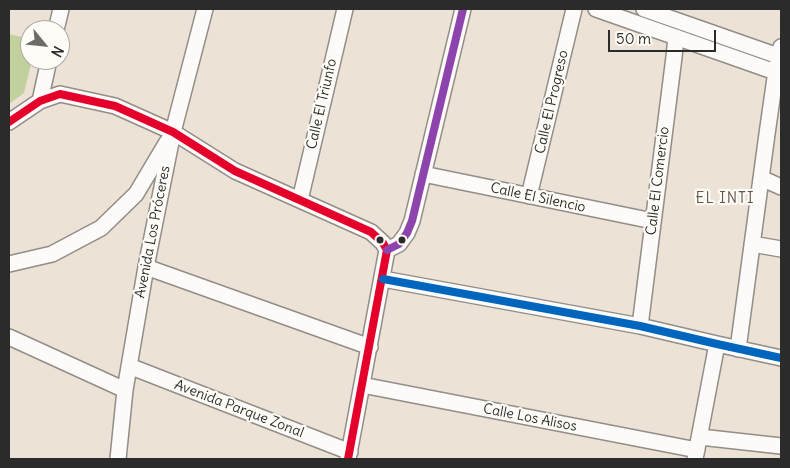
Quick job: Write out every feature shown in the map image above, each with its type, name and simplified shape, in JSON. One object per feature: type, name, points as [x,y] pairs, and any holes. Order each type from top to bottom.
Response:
[{"type":"street","name":"Avenida Los Próceres","points":[[118,459],[125,390],[146,267],[173,132],[205,9]]},
{"type":"street","name":"Calle El Triunfo","points":[[300,200],[345,9]]},
{"type":"street","points":[[388,250],[399,244],[407,233],[412,221],[463,9]]},
{"type":"street","name":"Calle El Progreso","points":[[529,196],[574,9]]},
{"type":"street","points":[[596,9],[778,72]]},
{"type":"street","points":[[644,9],[781,53],[761,178],[738,349]]},
{"type":"street","name":"Calle El Comercio","points":[[640,326],[676,37]]},
{"type":"street","points":[[40,101],[48,70]]},
{"type":"street","points":[[9,122],[40,101],[60,94],[115,106],[173,132],[235,171],[371,232],[383,243],[388,250],[349,456]]},
{"type":"street","points":[[9,264],[52,254],[101,228],[136,194],[173,132]]},
{"type":"street","name":"Calle El Silencio","points":[[423,174],[653,221]]},
{"type":"street","points":[[761,178],[781,188]]},
{"type":"street","points":[[752,244],[781,250]]},
{"type":"street","points":[[146,267],[370,347]]},
{"type":"street","points":[[383,280],[640,326],[781,358]]},
{"type":"street","points":[[9,337],[125,390]]},
{"type":"street","points":[[697,449],[717,344]]},
{"type":"street","name":"Avenida Parque Zonal","points":[[129,366],[349,456]]},
{"type":"street","name":"Calle Los Alisos","points":[[362,385],[697,449],[781,446]]},
{"type":"green space","points":[[9,34],[20,37],[20,70],[30,70],[24,93],[9,104]]},
{"type":"transit line","points":[[387,250],[399,244],[407,233],[412,221],[463,9]]},
{"type":"transit line","points":[[9,122],[40,101],[60,94],[115,106],[173,132],[235,171],[371,232],[383,243],[387,250],[348,459]]},
{"type":"transit line","points":[[383,279],[640,326],[781,358]]},
{"type":"district","name":"EL INTI","points":[[725,199]]}]
